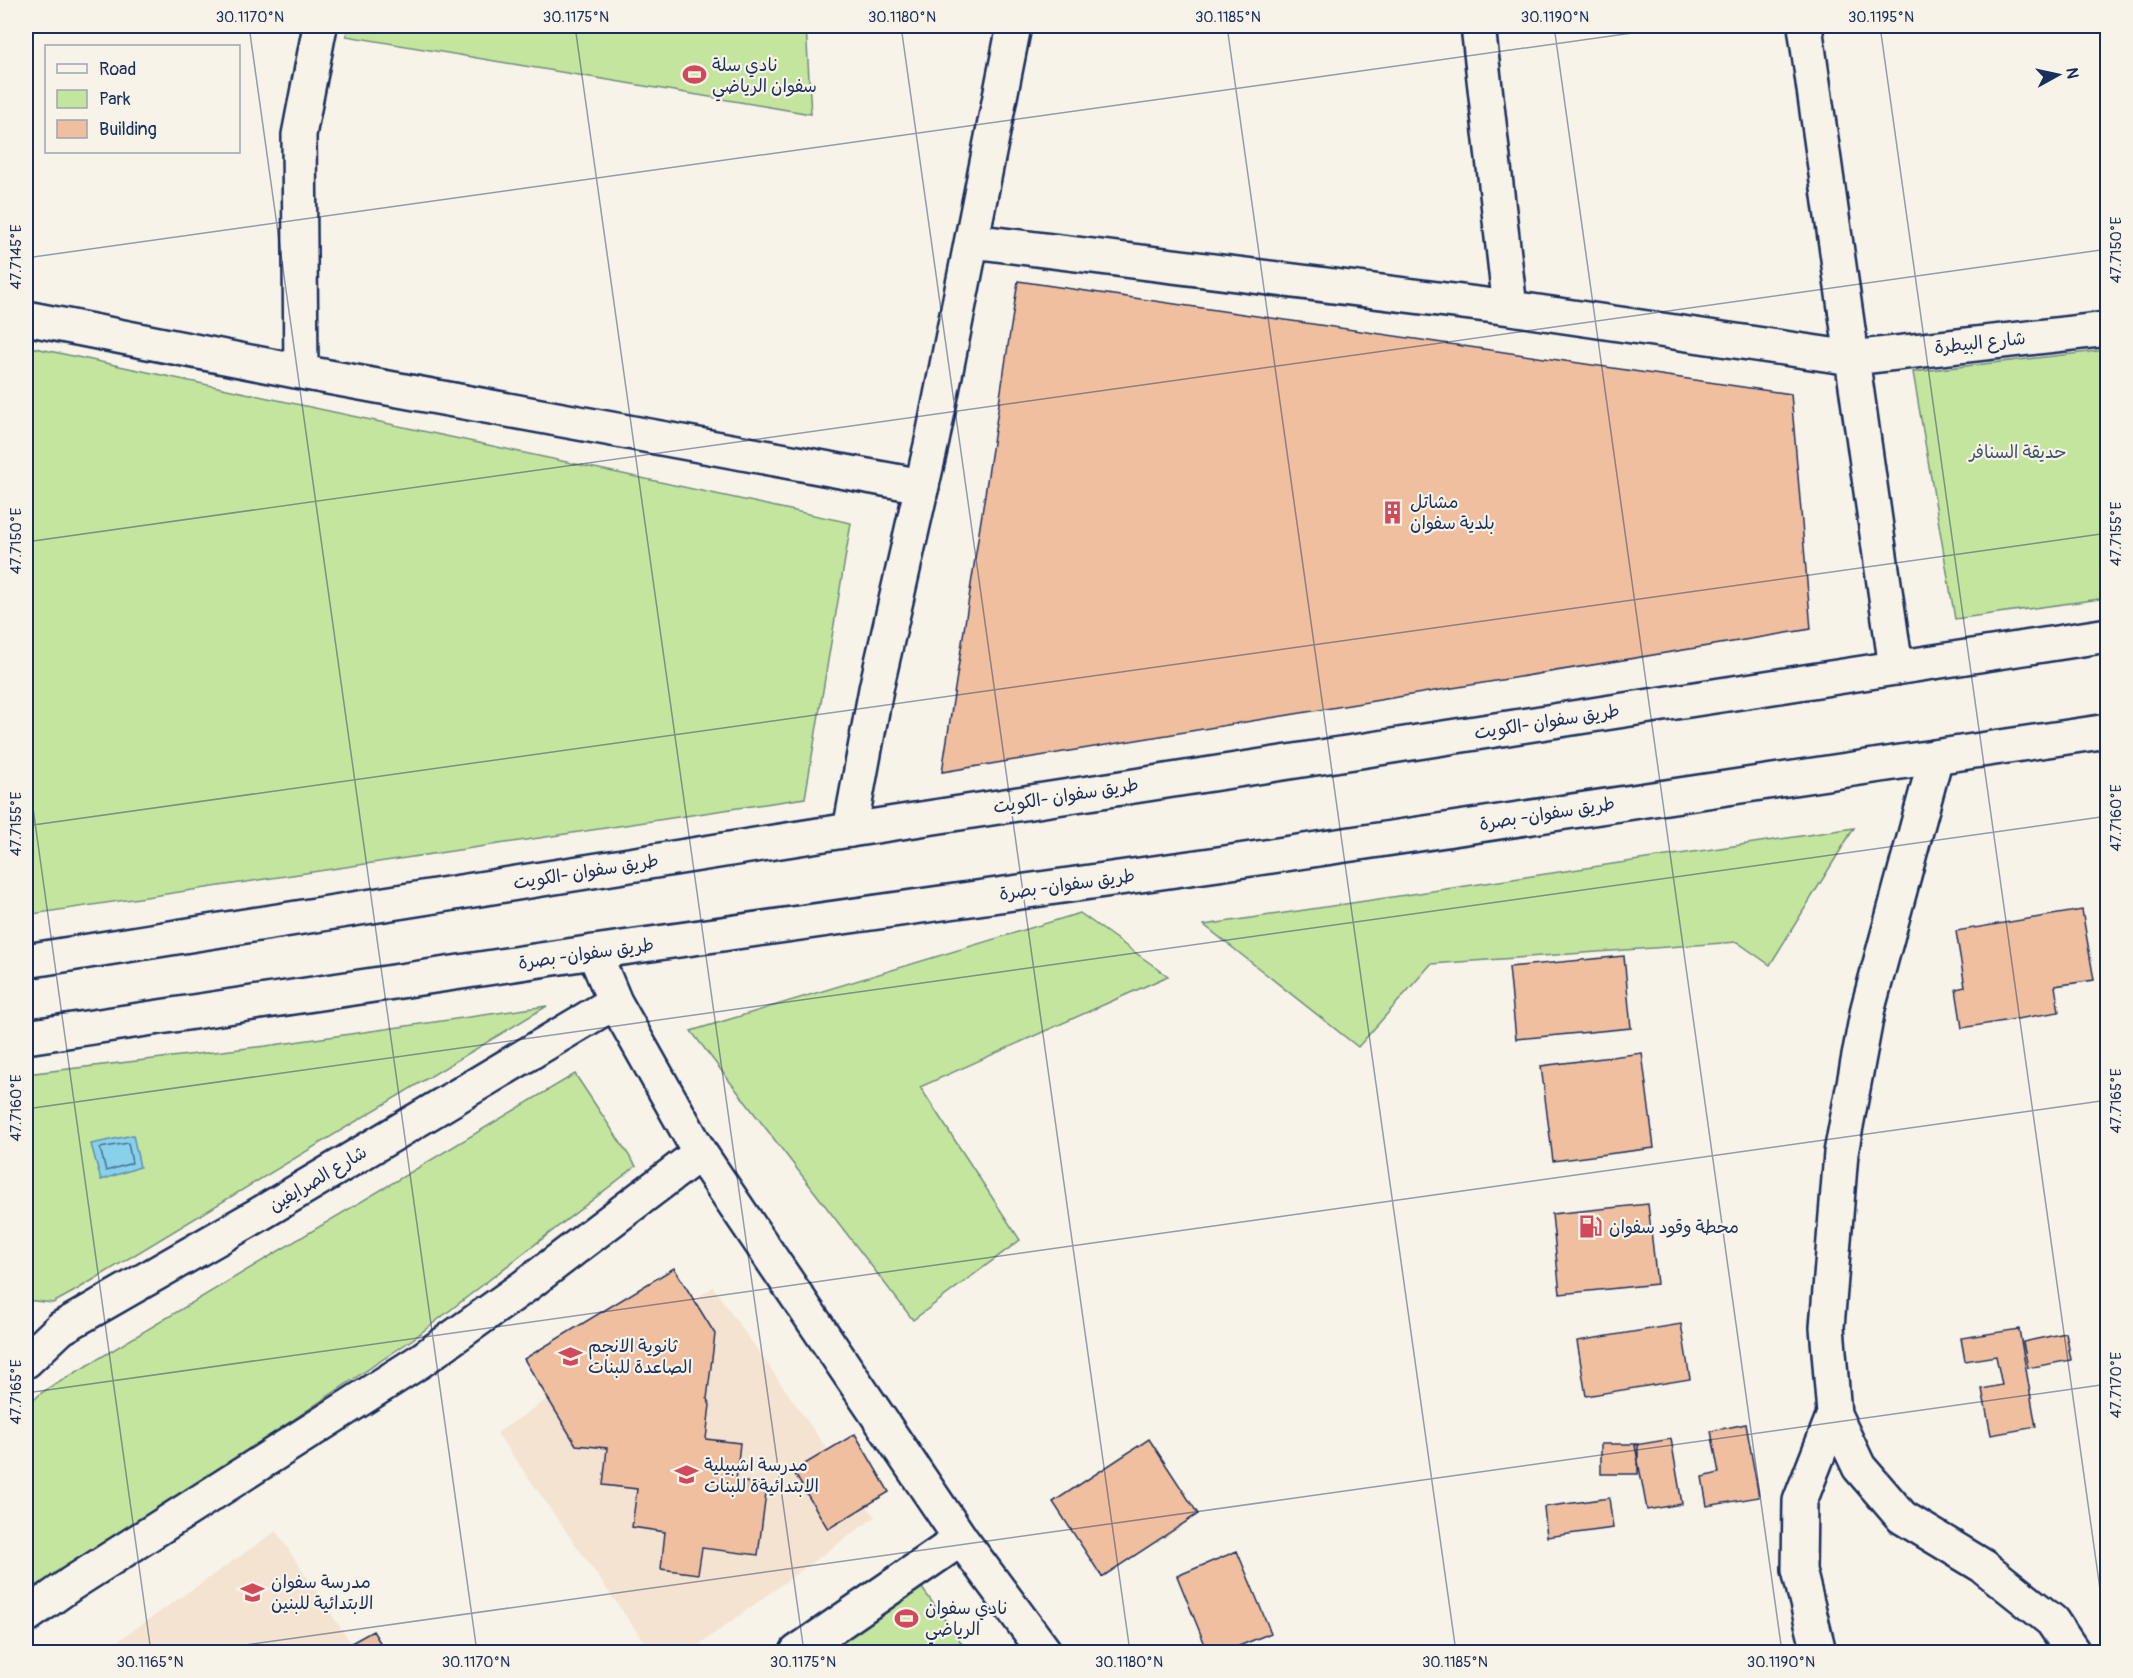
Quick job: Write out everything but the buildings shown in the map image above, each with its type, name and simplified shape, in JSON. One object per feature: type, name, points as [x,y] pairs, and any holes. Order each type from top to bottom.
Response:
[{"type":"main road","points":[[301,372],[300,135],[321,26]]},
{"type":"main road","points":[[850,830],[876,689],[922,486],[1014,26]]},
{"type":"main road","points":[[1478,26],[1510,308]]},
{"type":"main road","points":[[1805,26],[1896,668]]},
{"type":"main road","name":"شارع البيطرة","points":[[972,241],[1510,308],[1852,358],[2108,329]]},
{"type":"main road","points":[[26,318],[301,372],[922,486]]},
{"type":"main road","name":"طريق سفوان -الكويت","points":[[26,961],[2108,634]]},
{"type":"main road","name":"طريق سفوان- بصرة","points":[[26,1037],[594,952],[1218,864],[2108,731]]},
{"type":"main road","points":[[1936,757],[1868,1008],[1841,1154],[1827,1327],[1834,1414],[1859,1467],[1902,1517],[1983,1566],[2052,1621],[2073,1653]]},
{"type":"main road","points":[[594,952],[615,1002],[700,1153],[961,1539],[1045,1653]]},
{"type":"main road","name":"شارع الصرايفين","points":[[26,1361],[61,1328],[258,1215],[615,1002]]},
{"type":"main road","points":[[26,1616],[70,1584],[420,1361],[525,1286],[700,1153]]},
{"type":"main road","points":[[1819,1653],[1799,1570],[1800,1501],[1834,1414]]},
{"type":"main road","points":[[797,1653],[961,1539]]},
{"type":"shaded area","name":"مدرسة اشبيلية الابتدائيةة للبنات","points":[[713,1287],[875,1517],[689,1652],[651,1652],[497,1433]]},
{"type":"shaded area","name":"مدرسة سفوان الابتدائية للبنين","points":[[276,1531],[357,1652],[102,1652]]},
{"type":"green space","name":"نادي سلة سفوان الرياضي","points":[[348,26],[806,26],[811,114],[346,36]]},
{"type":"green space","points":[[26,346],[851,523],[805,798],[26,915]]},
{"type":"green space","name":"حديقة السنافر","points":[[2107,350],[2107,598],[1955,619],[1913,372]]},
{"type":"green space","points":[[1854,828],[1770,965],[1737,942],[1431,964],[1358,1047],[1204,925]]},
{"type":"green space","points":[[1080,913],[1168,976],[920,1087],[1020,1240],[913,1320],[691,1031]]},
{"type":"green space","points":[[547,1006],[73,1292],[53,1303],[26,1300],[26,1196],[30,1182],[26,1178],[26,1074],[266,1046]]},
{"type":"green space","points":[[575,1074],[636,1166],[413,1339],[26,1600],[26,1408],[41,1393]]},
{"type":"green space","name":"نادي سفوان الرياضي","points":[[919,1584],[968,1652],[819,1652]]},
{"type":"water","points":[[133,1135],[140,1167],[101,1180],[91,1144]]},
{"type":"place","name":"نادي سلة سفوان الرياضي","points":[[694,75]]},
{"type":"place","name":"مشاتل بلدية سفوان","points":[[1392,512]]},
{"type":"place","name":"محطة وقود سفوان","points":[[1591,1227]]},
{"type":"place","name":"ثانوية الانجم الصاعدة للبنات","points":[[570,1356]]},
{"type":"place","name":"مدرسة اشبيلية الابتدائيةة للبنات","points":[[686,1475]]},
{"type":"place","name":"مدرسة سفوان الابتدائية للبنين","points":[[253,1592]]},
{"type":"place","name":"نادي سفوان الرياضي","points":[[907,1618]]}]
